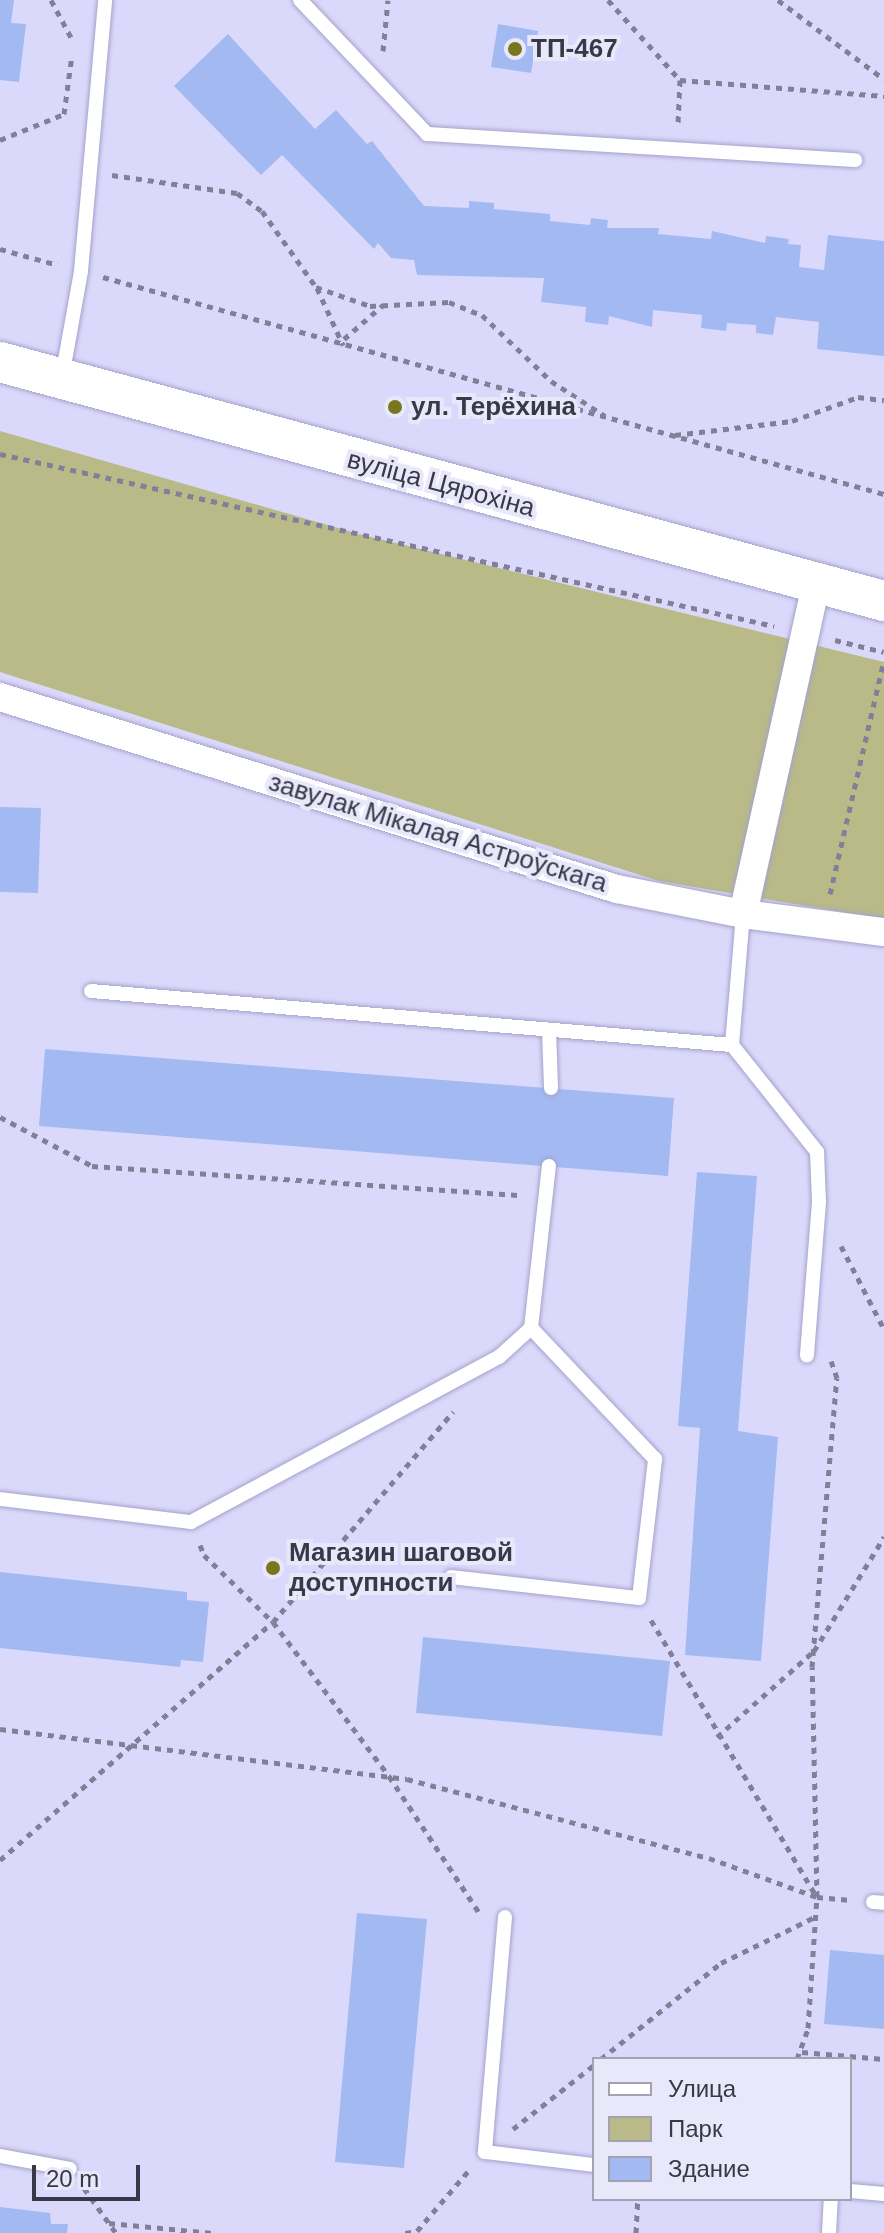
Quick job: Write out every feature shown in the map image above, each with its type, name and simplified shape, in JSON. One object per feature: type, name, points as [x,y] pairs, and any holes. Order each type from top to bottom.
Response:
[{"type":"main road","name":"вуліца Цярохіна","points":[[0,362],[816,586],[884,601]]},
{"type":"street","points":[[743,914],[816,586]]},
{"type":"street","name":"завулак Мікалая Астроўскага","points":[[0,697],[617,889],[743,914],[884,932]]},
{"type":"lane","points":[[62,380],[81,271],[105,0]]},
{"type":"lane","points":[[300,0],[427,134],[855,160]]},
{"type":"lane","points":[[743,914],[732,1045],[817,1152],[819,1202],[807,1356]]},
{"type":"lane","points":[[91,991],[732,1045]]},
{"type":"lane","points":[[549,1030],[551,1088]]},
{"type":"lane","points":[[0,1499],[191,1522],[499,1357],[531,1328],[549,1166]]},
{"type":"lane","points":[[451,1577],[639,1598],[655,1459],[531,1328]]},
{"type":"lane","points":[[505,1917],[485,2152],[592,2165]]},
{"type":"lane","points":[[0,2156],[70,2169]]},
{"type":"lane","points":[[852,2191],[884,2194]]},
{"type":"lane","points":[[829,2233],[831,2201]]},
{"type":"path","points":[[0,140],[64,114],[74,37],[51,0]]},
{"type":"path","points":[[379,82],[388,0]]},
{"type":"path","points":[[608,0],[680,80],[884,96]]},
{"type":"path","points":[[778,0],[884,79]]},
{"type":"path","points":[[677,147],[680,80]]},
{"type":"path","points":[[89,173],[237,193],[262,211],[316,287],[344,342]]},
{"type":"path","points":[[0,249],[884,494]]},
{"type":"path","points":[[316,287],[346,301],[384,305],[449,302],[482,315],[551,381],[609,419]]},
{"type":"path","points":[[344,342],[384,305]]},
{"type":"path","points":[[670,436],[792,421],[858,397],[884,400]]},
{"type":"path","points":[[0,454],[884,652]]},
{"type":"path","points":[[823,923],[884,661]]},
{"type":"path","points":[[0,1117],[92,1166],[545,1197]]},
{"type":"path","points":[[819,1202],[884,1329]]},
{"type":"path","points":[[798,2057],[802,2052],[817,1897],[814,1651],[837,1378],[809,1333]]},
{"type":"path","points":[[0,1860],[273,1622],[458,1405]]},
{"type":"path","points":[[191,1522],[204,1555],[273,1622],[389,1776],[477,1913],[505,1917]]},
{"type":"path","points":[[717,1737],[814,1651],[884,1537]]},
{"type":"path","points":[[639,1598],[717,1737],[817,1897]]},
{"type":"path","points":[[0,1729],[389,1776],[709,1858],[817,1897],[878,1903]]},
{"type":"path","points":[[604,2057],[721,1963],[815,1917]]},
{"type":"path","points":[[802,2052],[884,2059]]},
{"type":"path","points":[[70,2169],[116,2233]]},
{"type":"path","points":[[636,2233],[638,2201]]},
{"type":"path","points":[[109,2223],[213,2233]]},
{"type":"green space","points":[[0,431],[359,534],[884,662],[884,919],[659,881],[0,672]]},
{"type":"building","points":[[0,0],[14,0],[11,23],[26,24],[19,82],[0,80]]},
{"type":"building","name":"ТП-467","points":[[498,24],[538,31],[531,73],[491,67]]},
{"type":"building","points":[[228,34],[315,129],[336,110],[367,144],[372,141],[424,206],[469,208],[469,201],[494,203],[494,209],[550,214],[550,221],[590,225],[591,218],[608,220],[607,228],[659,228],[658,234],[711,239],[712,231],[765,243],[766,236],[789,239],[788,244],[801,245],[799,267],[824,270],[828,235],[884,241],[884,356],[817,349],[819,322],[776,317],[773,335],[756,333],[756,325],[727,323],[726,331],[701,328],[702,315],[653,310],[652,327],[609,316],[608,325],[585,322],[586,307],[541,302],[544,278],[417,275],[414,260],[391,258],[378,243],[374,249],[282,155],[261,175],[174,86]]},
{"type":"building","points":[[0,807],[41,808],[38,893],[0,892]]},
{"type":"building","points":[[45,1049],[674,1098],[668,1176],[39,1126]]},
{"type":"building","points":[[697,1172],[757,1176],[738,1431],[778,1437],[761,1661],[685,1655],[700,1428],[678,1426]]},
{"type":"building","points":[[0,1572],[187,1592],[187,1600],[209,1602],[203,1662],[181,1660],[180,1667],[0,1648]]},
{"type":"building","points":[[423,1637],[670,1661],[662,1736],[416,1713]]},
{"type":"building","points":[[357,1913],[427,1919],[404,2168],[335,2162]]},
{"type":"building","points":[[830,1950],[884,1955],[884,2029],[824,2024]]},
{"type":"building","points":[[0,2207],[50,2213],[51,2224],[68,2224],[67,2233],[0,2233]]},
{"type":"place","name":"ТП-467","points":[[515,49]]},
{"type":"place","name":"ул. Терёхина","points":[[395,407]]},
{"type":"place","name":"Магазин шаговой доступности","points":[[273,1568]]}]
